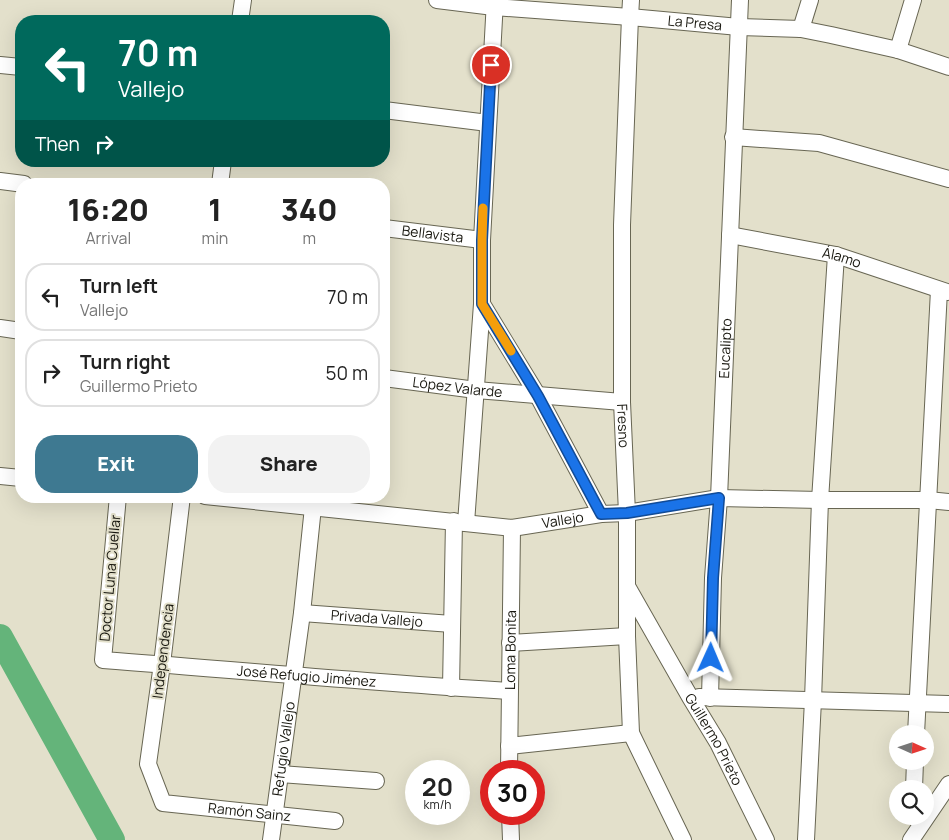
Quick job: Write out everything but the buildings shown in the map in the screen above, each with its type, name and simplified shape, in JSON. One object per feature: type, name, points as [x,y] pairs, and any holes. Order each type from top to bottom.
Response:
[{"type":"street","points":[[241,15],[243,0]]},
{"type":"street","name":"La Presa","points":[[437,0],[739,28],[801,29],[898,50],[949,67]]},
{"type":"street","name":"Fresno","points":[[631,0],[622,225],[622,402],[627,513],[627,636],[631,733],[683,840]]},
{"type":"street","name":"Eucalipto","points":[[710,698],[713,578],[719,498],[740,0]]},
{"type":"street","points":[[801,29],[810,0]]},
{"type":"street","points":[[898,50],[913,0]]},
{"type":"street","points":[[451,688],[452,624],[460,522],[476,390],[482,304],[482,240],[494,4]]},
{"type":"street","points":[[0,65],[15,66]]},
{"type":"street","points":[[390,111],[488,123]]},
{"type":"street","points":[[733,137],[819,143],[949,179]]},
{"type":"street","points":[[0,181],[15,183]]},
{"type":"street","name":"Bellavista","points":[[390,229],[482,240]]},
{"type":"street","name":"Álamo","points":[[730,236],[836,254],[944,291]]},
{"type":"street","points":[[806,840],[820,500],[836,254]]},
{"type":"street","points":[[917,725],[928,500],[944,291]]},
{"type":"street","points":[[482,304],[538,396],[601,514]]},
{"type":"street","points":[[0,328],[15,330]]},
{"type":"street","name":"López Valarde","points":[[390,379],[476,390],[622,402]]},
{"type":"street","points":[[0,476],[15,477]]},
{"type":"street","name":"Vallejo","points":[[274,503],[512,528],[601,514],[627,513],[719,498],[928,500],[949,502]]},
{"type":"street","name":"Doctor Luna Cuellar","points":[[103,660],[117,503]]},
{"type":"street","name":"Independencia","points":[[163,803],[148,764],[181,503]]},
{"type":"street","name":"Refugio Vallejo","points":[[271,840],[302,613],[313,507]]},
{"type":"street","name":"Loma Bonita","points":[[509,760],[512,528]]},
{"type":"street","name":"Guillermo Prieto","points":[[628,587],[718,743],[766,840]]},
{"type":"street","name":"Privada Vallejo","points":[[302,613],[452,624]]},
{"type":"street","points":[[510,642],[627,636]]},
{"type":"street","name":"José Refugio Jiménez","points":[[103,660],[509,691]]},
{"type":"street","points":[[690,697],[949,704]]},
{"type":"street","points":[[509,746],[631,733]]},
{"type":"street","points":[[280,774],[376,781]]},
{"type":"street","points":[[911,840],[949,784]]},
{"type":"street","name":"Ramón Sainz","points":[[163,803],[335,821]]},
{"type":"street","points":[[510,825],[511,840]]},
{"type":"street","points":[[911,840],[912,825]]},
{"type":"waterway","points":[[0,637],[112,840]]},
{"type":"slow traffic","points":[[483,208],[482,304],[511,351]]},
{"type":"route","points":[[491,65],[482,240],[482,304],[538,396],[601,514],[627,513],[719,498],[713,578],[711,658]]}]
